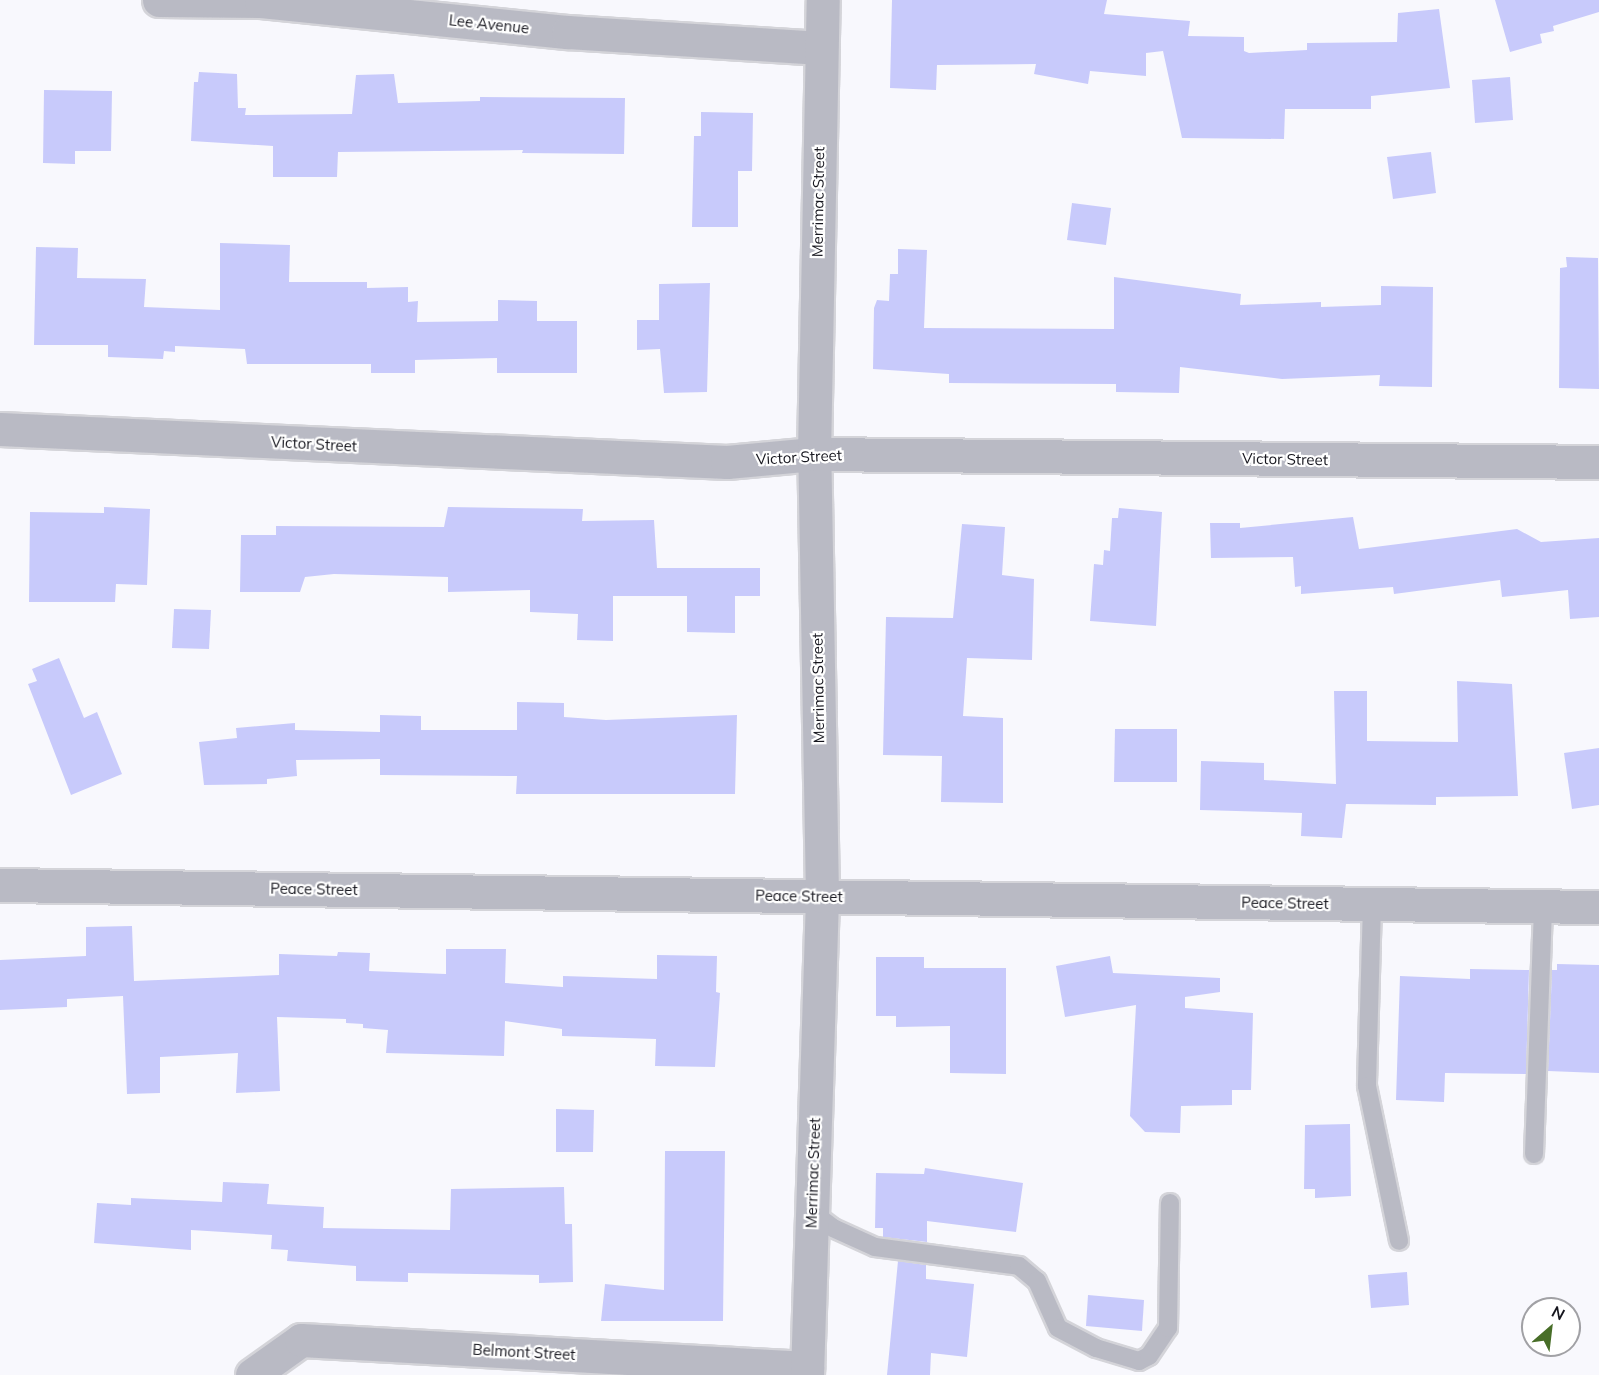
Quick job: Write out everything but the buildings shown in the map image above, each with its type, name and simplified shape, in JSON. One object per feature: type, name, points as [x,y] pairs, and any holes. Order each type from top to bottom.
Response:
[{"type":"street","name":"Lee Avenue","points":[[159,0],[261,1],[568,32],[820,48]]},
{"type":"street","name":"Merrimac Street","points":[[807,1371],[822,897],[814,454],[820,48],[823,0]]},
{"type":"street","name":"Victor Street","points":[[0,429],[727,462],[814,454],[1599,462]]},
{"type":"street","name":"Peace Street","points":[[0,885],[1599,907]]},
{"type":"street","name":"Belmont Street","points":[[251,1374],[301,1340],[807,1371]]},
{"type":"lane","points":[[1372,904],[1367,1086],[1399,1241]]},
{"type":"lane","points":[[1534,1154],[1543,907]]},
{"type":"lane","points":[[812,1212],[833,1228],[875,1247],[1019,1266],[1037,1281],[1058,1328],[1096,1348],[1139,1361],[1149,1356],[1168,1328],[1170,1203]]}]
